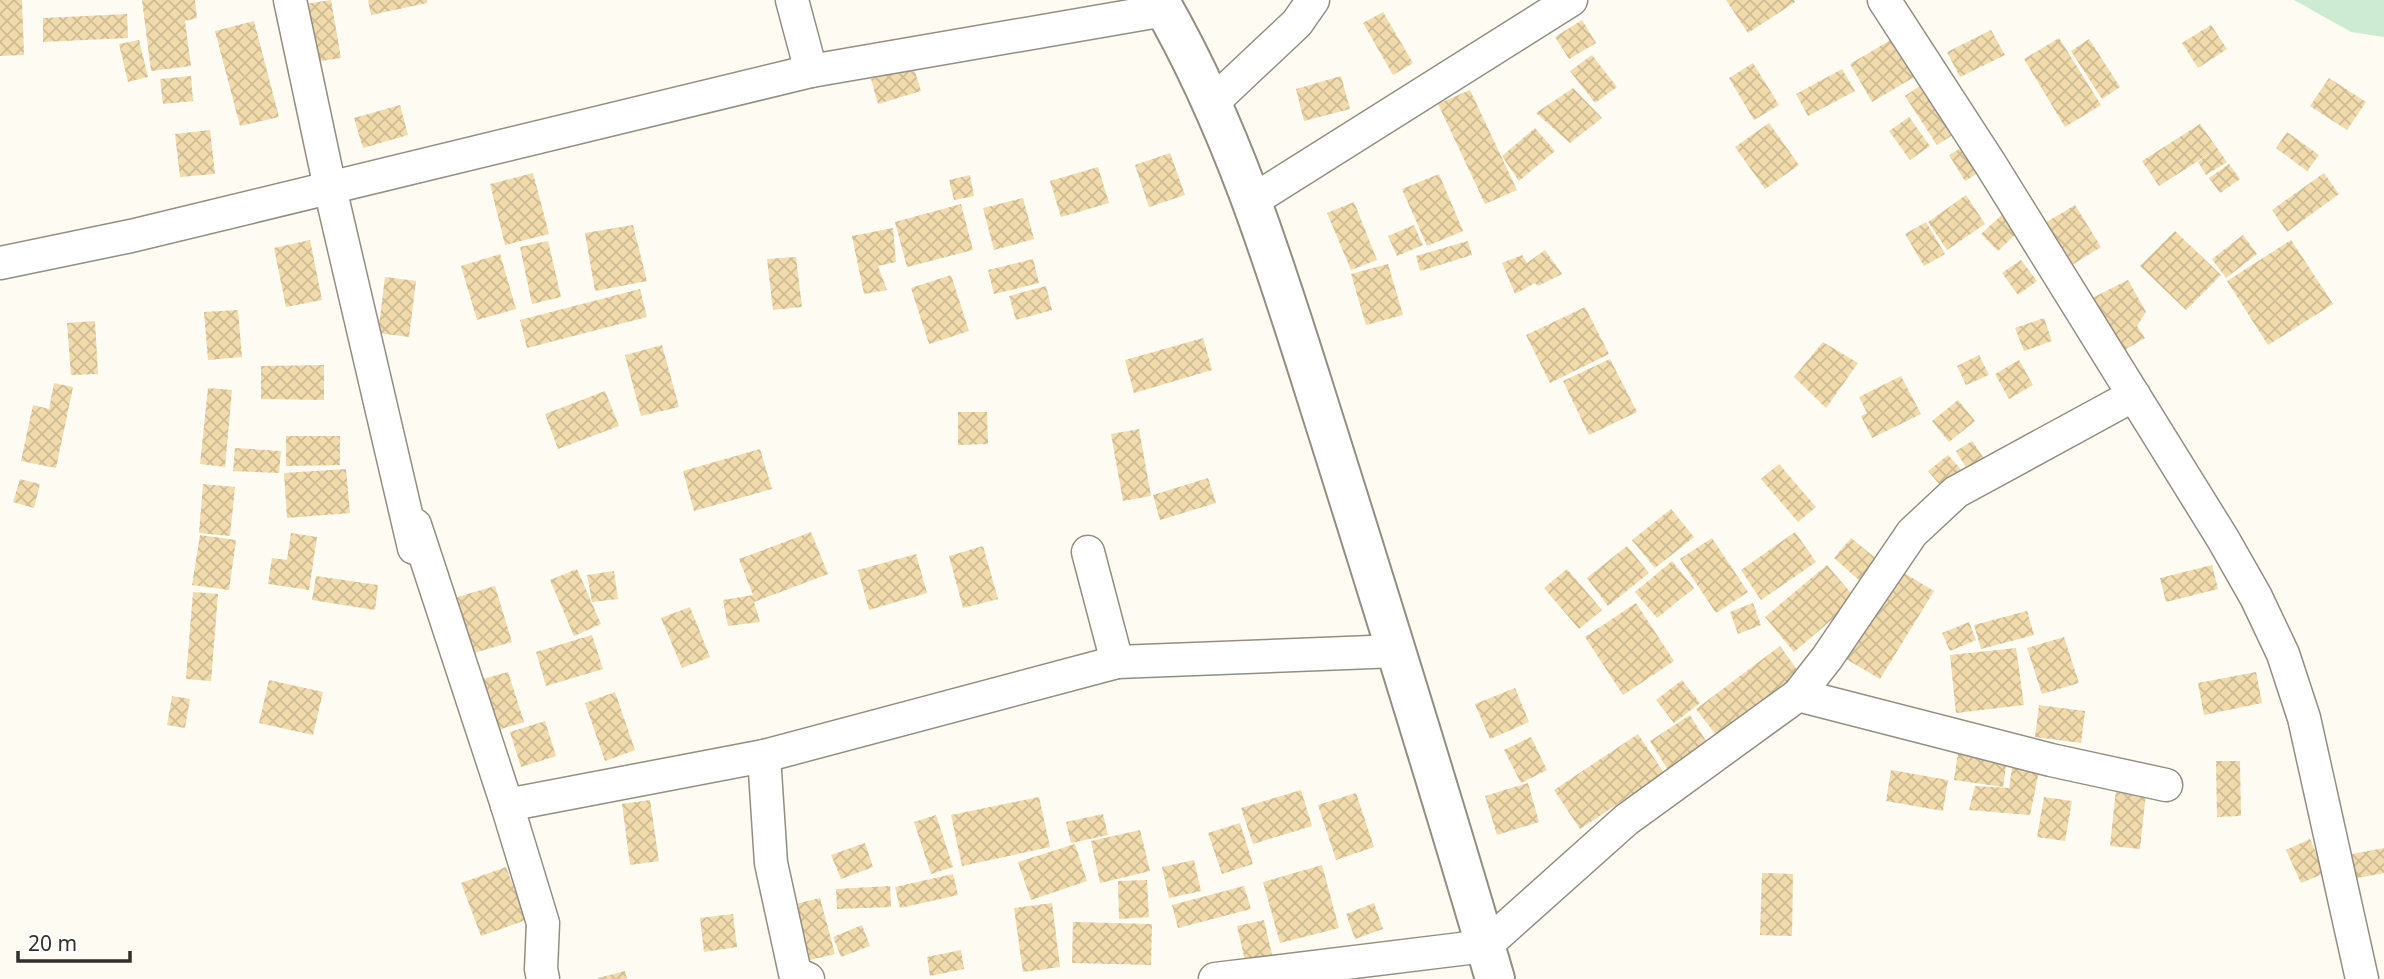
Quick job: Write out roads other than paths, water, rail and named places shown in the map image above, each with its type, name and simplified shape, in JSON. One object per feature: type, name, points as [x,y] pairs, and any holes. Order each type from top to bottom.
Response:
[{"type":"street","points":[[290,0],[330,188],[415,538],[507,805],[543,923],[543,979]]},
{"type":"street","points":[[792,0],[811,71]]},
{"type":"street","points":[[1212,103],[1297,23],[1313,0]]},
{"type":"street","points":[[1252,201],[1571,0]]},
{"type":"street","points":[[1884,0],[1992,165],[2256,597],[2283,654],[2304,718],[2362,979]]},
{"type":"street","points":[[0,262],[131,236],[811,71],[1162,5],[1212,103],[1252,201],[1397,651],[1490,962]]},
{"type":"street","points":[[1215,979],[1490,962],[1626,820],[1798,695],[1827,658],[1912,533],[1956,492],[2134,395]]},
{"type":"street","points":[[1088,552],[1117,662]]},
{"type":"street","points":[[507,805],[764,756],[1117,662],[1397,651]]},
{"type":"street","points":[[1798,695],[2051,760],[2166,785]]},
{"type":"street","points":[[764,756],[771,863],[795,973],[808,979]]}]
